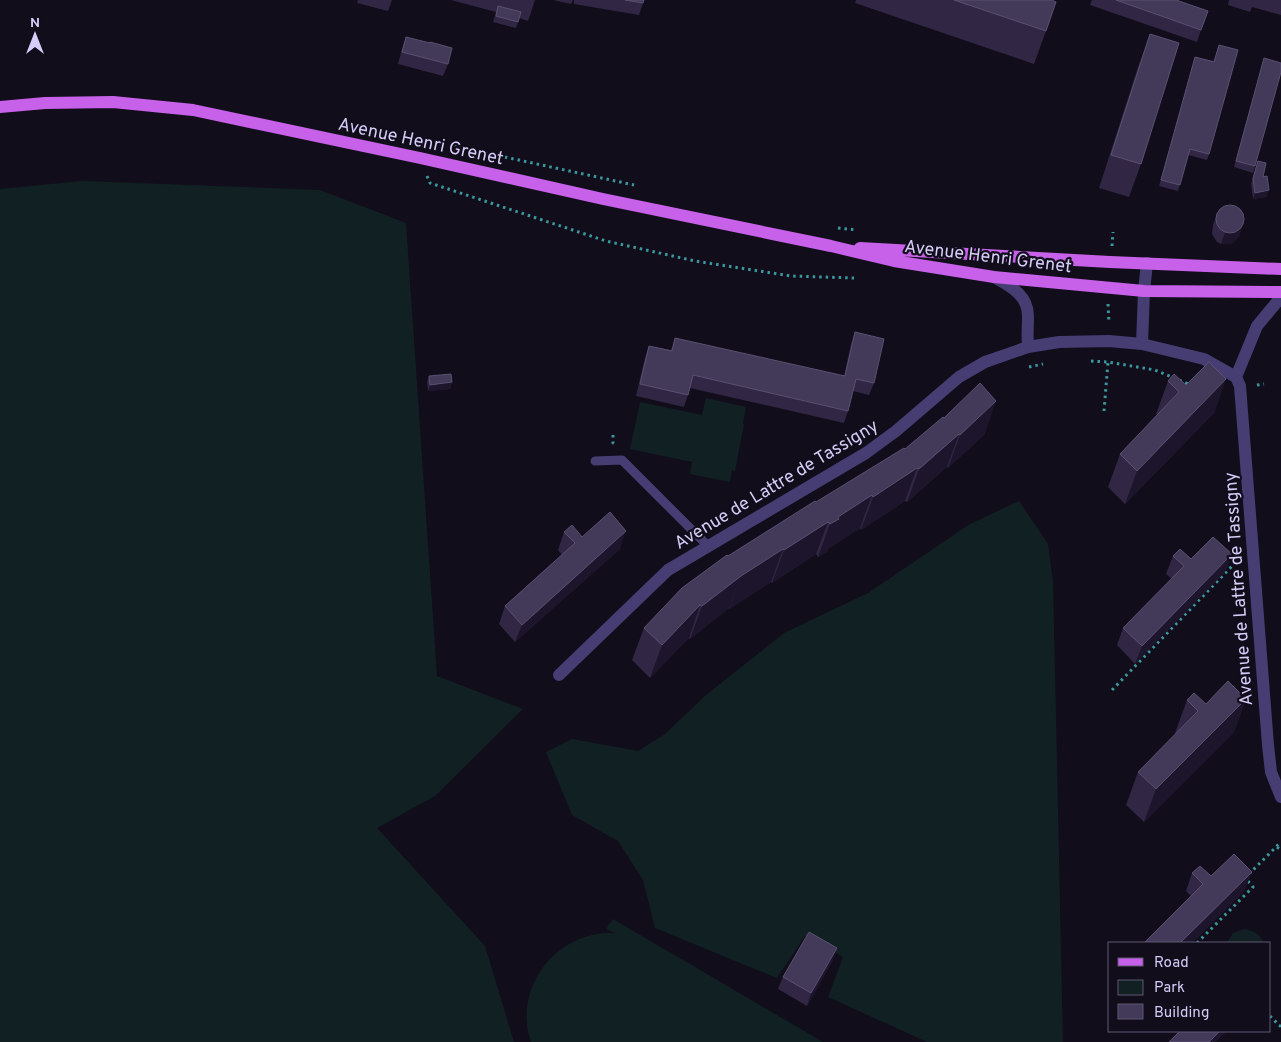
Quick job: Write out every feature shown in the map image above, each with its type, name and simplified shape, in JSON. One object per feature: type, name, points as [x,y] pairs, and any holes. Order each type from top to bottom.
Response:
[{"type":"main road","name":"Avenue Henri Grenet","points":[[0,107],[45,103],[113,102],[193,110],[894,261],[994,277],[1144,290],[1281,292]]},
{"type":"main road","name":"Avenue Henri Grenet","points":[[830,246],[1110,262],[1281,269]]},
{"type":"street","points":[[1142,344],[1147,263]]},
{"type":"street","points":[[994,277],[1010,286],[1022,296],[1027,306],[1028,347]]},
{"type":"street","name":"Avenue de Lattre de Tassigny","points":[[1281,297],[1257,326],[1238,381],[1268,745],[1271,772],[1281,797]]},
{"type":"street","name":"Avenue de Lattre de Tassigny","points":[[558,675],[668,570],[866,453],[959,377],[985,362],[1028,347],[1059,342],[1109,341],[1142,344],[1204,359],[1238,381]]},
{"type":"lane","points":[[595,461],[622,460],[708,546]]},
{"type":"path","points":[[445,144],[640,186]]},
{"type":"path","points":[[420,158],[430,183],[606,242],[695,261],[791,276],[854,278]]},
{"type":"path","points":[[829,226],[865,231]]},
{"type":"path","points":[[1083,360],[1155,370],[1198,388]]},
{"type":"path","points":[[1023,368],[1050,363]]},
{"type":"path","points":[[1238,381],[1264,384]]},
{"type":"path","points":[[1112,690],[1238,561],[1254,561]]},
{"type":"path","points":[[1198,942],[1253,887],[1245,878],[1281,842]]},
{"type":"path","points":[[1277,846],[1281,850]]},
{"type":"path","points":[[1271,1017],[1281,1025]]},
{"type":"green space","points":[[82,181],[320,190],[406,223],[437,676],[523,709],[435,796],[377,828],[485,946],[514,1042],[0,1042],[0,189]]},
{"type":"green space","points":[[706,398],[746,407],[735,471],[732,470],[730,482],[690,474],[692,462],[630,449],[640,402],[702,415]]},
{"type":"green space","points":[[1019,501],[1048,544],[1053,581],[1063,1042],[927,1042],[828,997],[843,957],[805,936],[777,978],[655,928],[643,880],[618,841],[572,815],[546,752],[572,739],[638,751],[665,734],[706,695],[784,633],[868,593],[970,524]]},
{"type":"green space","points":[[613,919],[823,1042],[531,1042],[527,1028],[527,1008],[535,980],[543,967],[564,947],[578,940],[597,934],[615,933],[606,929]]},
{"type":"green space","points":[[1244,929],[1258,935],[1263,942],[1228,942],[1233,933]]},
{"type":"building","points":[[625,0],[644,0],[643,3]]},
{"type":"building","points":[[954,0],[1052,0],[1056,2],[1046,31]]},
{"type":"building","points":[[1116,0],[1176,0],[1208,11],[1201,30]]},
{"type":"building","points":[[498,6],[521,12],[518,22],[496,16]]},
{"type":"building","points":[[1150,34],[1179,43],[1141,164],[1111,155]]},
{"type":"building","points":[[406,37],[452,48],[448,64],[402,52]]},
{"type":"building","points":[[1219,45],[1238,50],[1209,154],[1190,149],[1180,185],[1161,180],[1195,57],[1214,62]]},
{"type":"building","points":[[1264,58],[1281,63],[1281,72],[1255,166],[1236,161]]},
{"type":"building","points":[[1258,161],[1266,163],[1263,177],[1267,176],[1269,190],[1255,193],[1253,178]]},
{"type":"building","points":[[1230,205],[1240,209],[1244,219],[1240,229],[1230,233],[1220,229],[1216,219],[1220,209]]},
{"type":"building","points":[[855,332],[884,339],[874,383],[856,379],[848,411],[693,375],[688,395],[640,384],[649,346],[672,351],[675,338],[845,376]]},
{"type":"building","points":[[1209,362],[1226,379],[1137,471],[1120,454],[1179,392],[1168,381],[1174,374],[1186,385]]},
{"type":"building","points":[[451,374],[452,382],[430,385],[429,376]]},
{"type":"building","points":[[980,383],[996,401],[960,435],[919,469],[917,468],[873,497],[872,495],[838,517],[839,519],[830,524],[828,522],[741,576],[702,606],[700,605],[662,645],[644,628],[682,588],[727,555],[905,449],[944,418]]},
{"type":"building","points":[[610,512],[626,531],[522,625],[505,606],[575,543],[564,532],[572,525],[582,537]]},
{"type":"building","points":[[1213,537],[1232,554],[1142,646],[1123,628],[1184,566],[1173,556],[1180,549],[1191,559]]},
{"type":"building","points":[[1228,681],[1246,699],[1156,789],[1138,772],[1198,711],[1187,700],[1194,693],[1206,704]]},
{"type":"building","points":[[1234,854],[1252,872],[1181,942],[1145,942],[1203,884],[1192,873],[1200,866],[1211,876]]},
{"type":"building","points":[[809,932],[837,948],[811,993],[783,977]]},
{"type":"building","points":[[1179,1032],[1219,1032],[1209,1042],[1169,1042]]}]
